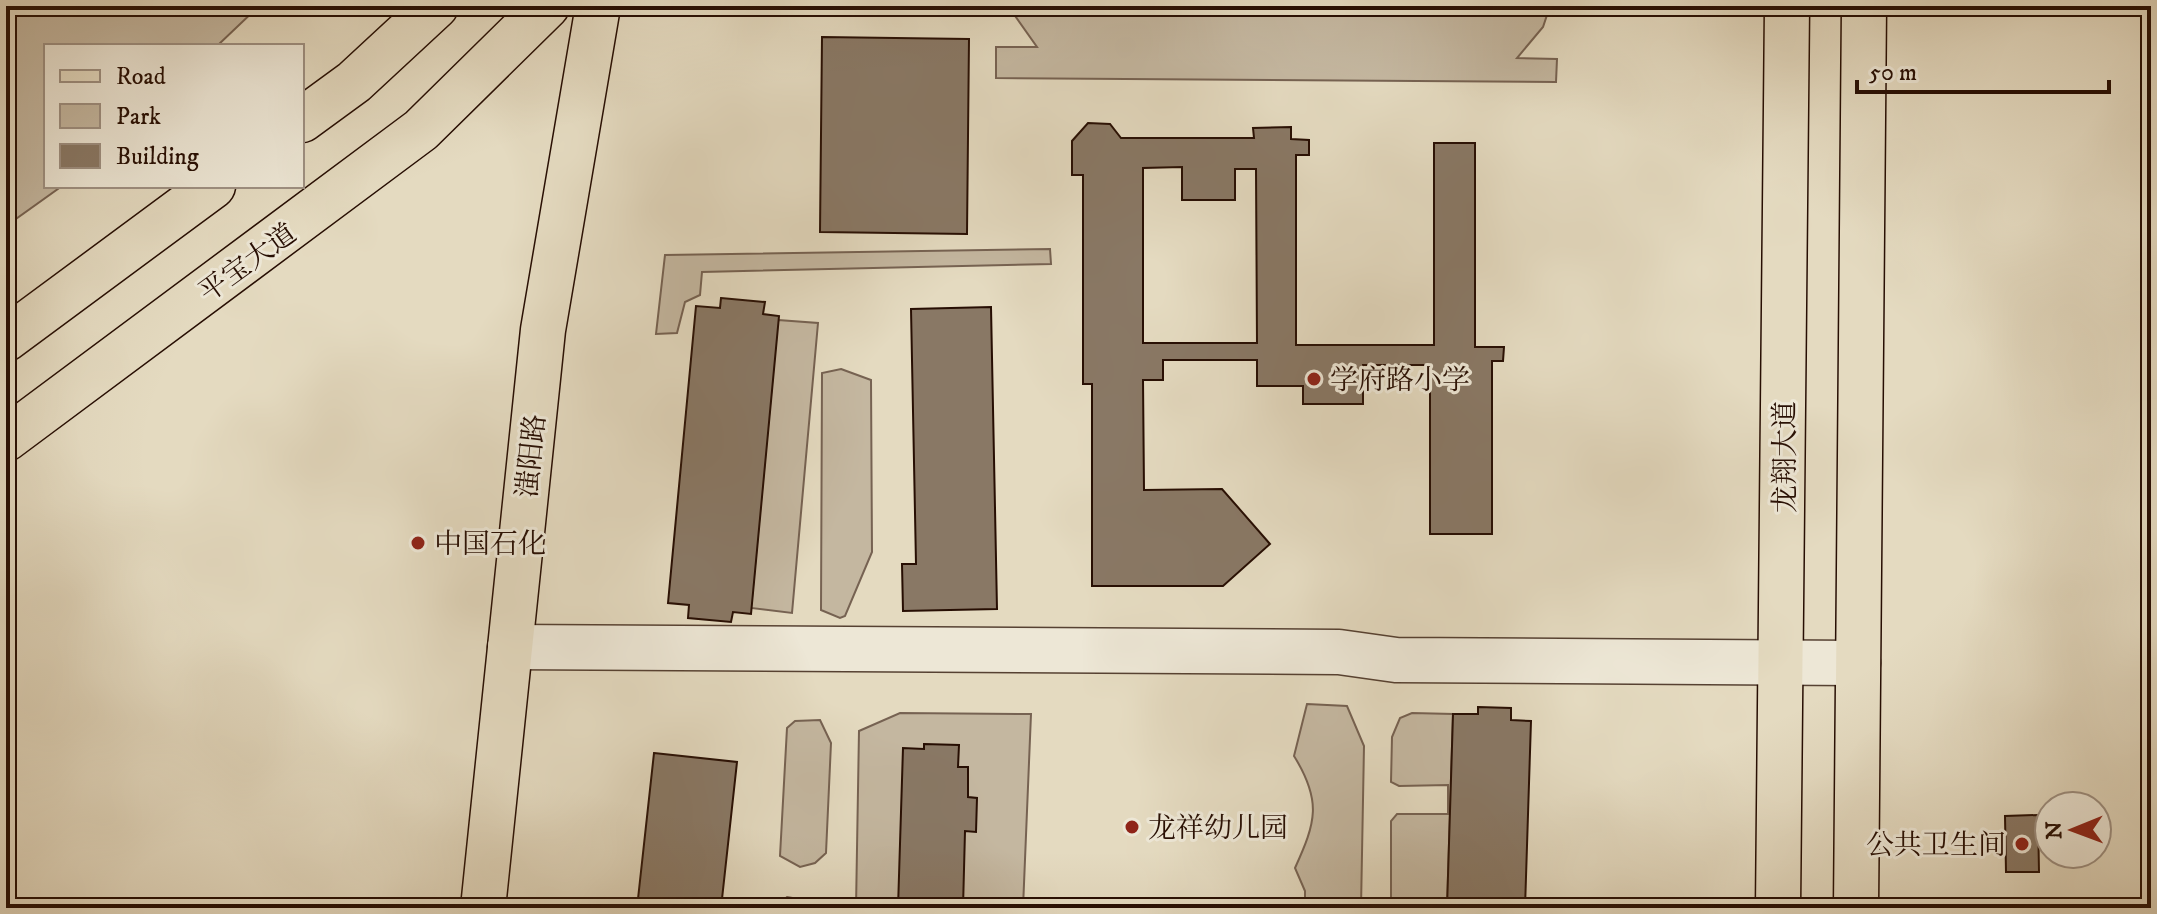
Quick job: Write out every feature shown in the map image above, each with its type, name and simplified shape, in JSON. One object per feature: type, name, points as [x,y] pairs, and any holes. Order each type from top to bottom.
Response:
[{"type":"main road","name":"平宝大道","points":[[6,439],[421,130],[547,6]]},
{"type":"main road","name":"滍阳路","points":[[483,908],[543,330],[598,6]]},
{"type":"main road","name":"龙翔大道","points":[[1778,908],[1787,6]]},
{"type":"main road","points":[[1856,908],[1864,6]]},
{"type":"main road","points":[[304,119],[354,82],[434,7]]},
{"type":"main road","points":[[6,339],[210,188]]},
{"type":"street","points":[[510,647],[1339,652],[1396,660],[1858,663]]},
{"type":"green space","points":[[6,6],[259,6],[219,44],[44,44],[44,188],[59,188],[6,226]]},
{"type":"green space","points":[[1008,6],[1550,6],[1543,27],[1517,58],[1557,59],[1556,82],[996,78],[996,47],[1037,47]]},
{"type":"green space","points":[[1050,249],[1051,264],[702,272],[700,295],[685,302],[677,333],[656,334],[665,255]]},
{"type":"green space","points":[[778,320],[818,323],[792,613],[751,608]]},
{"type":"green space","points":[[841,369],[871,380],[872,552],[845,616],[840,618],[821,610],[822,373]]},
{"type":"green space","points":[[1307,704],[1347,706],[1364,746],[1361,908],[1305,908],[1305,891],[1295,868],[1308,837],[1313,812],[1309,786],[1294,756]]},
{"type":"green space","points":[[900,713],[1031,714],[1023,908],[856,908],[859,731]]},
{"type":"green space","points":[[1412,713],[1453,714],[1447,908],[1391,908],[1391,821],[1397,814],[1448,814],[1448,785],[1399,786],[1391,782],[1392,737],[1400,718]]},
{"type":"green space","points":[[820,720],[831,743],[826,853],[815,863],[800,867],[780,856],[787,728],[795,721]]},
{"type":"green space","points":[[787,897],[809,901],[819,908],[775,908]]},
{"type":"building","points":[[822,37],[969,39],[967,234],[820,232]]},
{"type":"building","points":[[1088,123],[1110,124],[1121,138],[1254,138],[1253,128],[1291,127],[1291,139],[1309,140],[1309,155],[1296,155],[1296,345],[1434,345],[1434,143],[1475,143],[1475,347],[1504,347],[1503,361],[1492,361],[1492,534],[1430,534],[1430,365],[1363,365],[1363,404],[1303,404],[1303,386],[1257,386],[1257,360],[1163,360],[1163,380],[1143,380],[1144,490],[1222,489],[1270,544],[1223,586],[1092,586],[1092,384],[1083,384],[1083,175],[1072,175],[1072,141]],"holes":[[[1182,167],[1182,200],[1235,200],[1235,169],[1256,169],[1257,343],[1143,343],[1143,168]]]},
{"type":"building","points":[[721,298],[765,302],[763,314],[779,316],[751,614],[733,612],[731,622],[688,618],[689,605],[668,603],[696,306],[720,308]]},
{"type":"building","points":[[991,307],[997,609],[903,611],[902,564],[916,564],[911,309]]},
{"type":"building","points":[[1478,707],[1511,708],[1511,720],[1531,721],[1525,908],[1447,908],[1453,714],[1478,714]]},
{"type":"building","points":[[924,744],[959,745],[958,767],[968,767],[968,797],[977,798],[976,832],[965,831],[963,908],[898,908],[903,748],[924,749]]},
{"type":"building","points":[[654,753],[737,762],[721,908],[637,908]]},
{"type":"building","name":"公共卫生间","points":[[2033,815],[2033,870],[2039,872],[2006,872],[2005,816]]},
{"type":"place","name":"学府路小学","points":[[1314,379]]},
{"type":"place","name":"中国石化","points":[[418,543]]},
{"type":"place","name":"龙祥幼儿园","points":[[1132,827]]},
{"type":"place","name":"公共卫生间","points":[[2022,844]]}]
